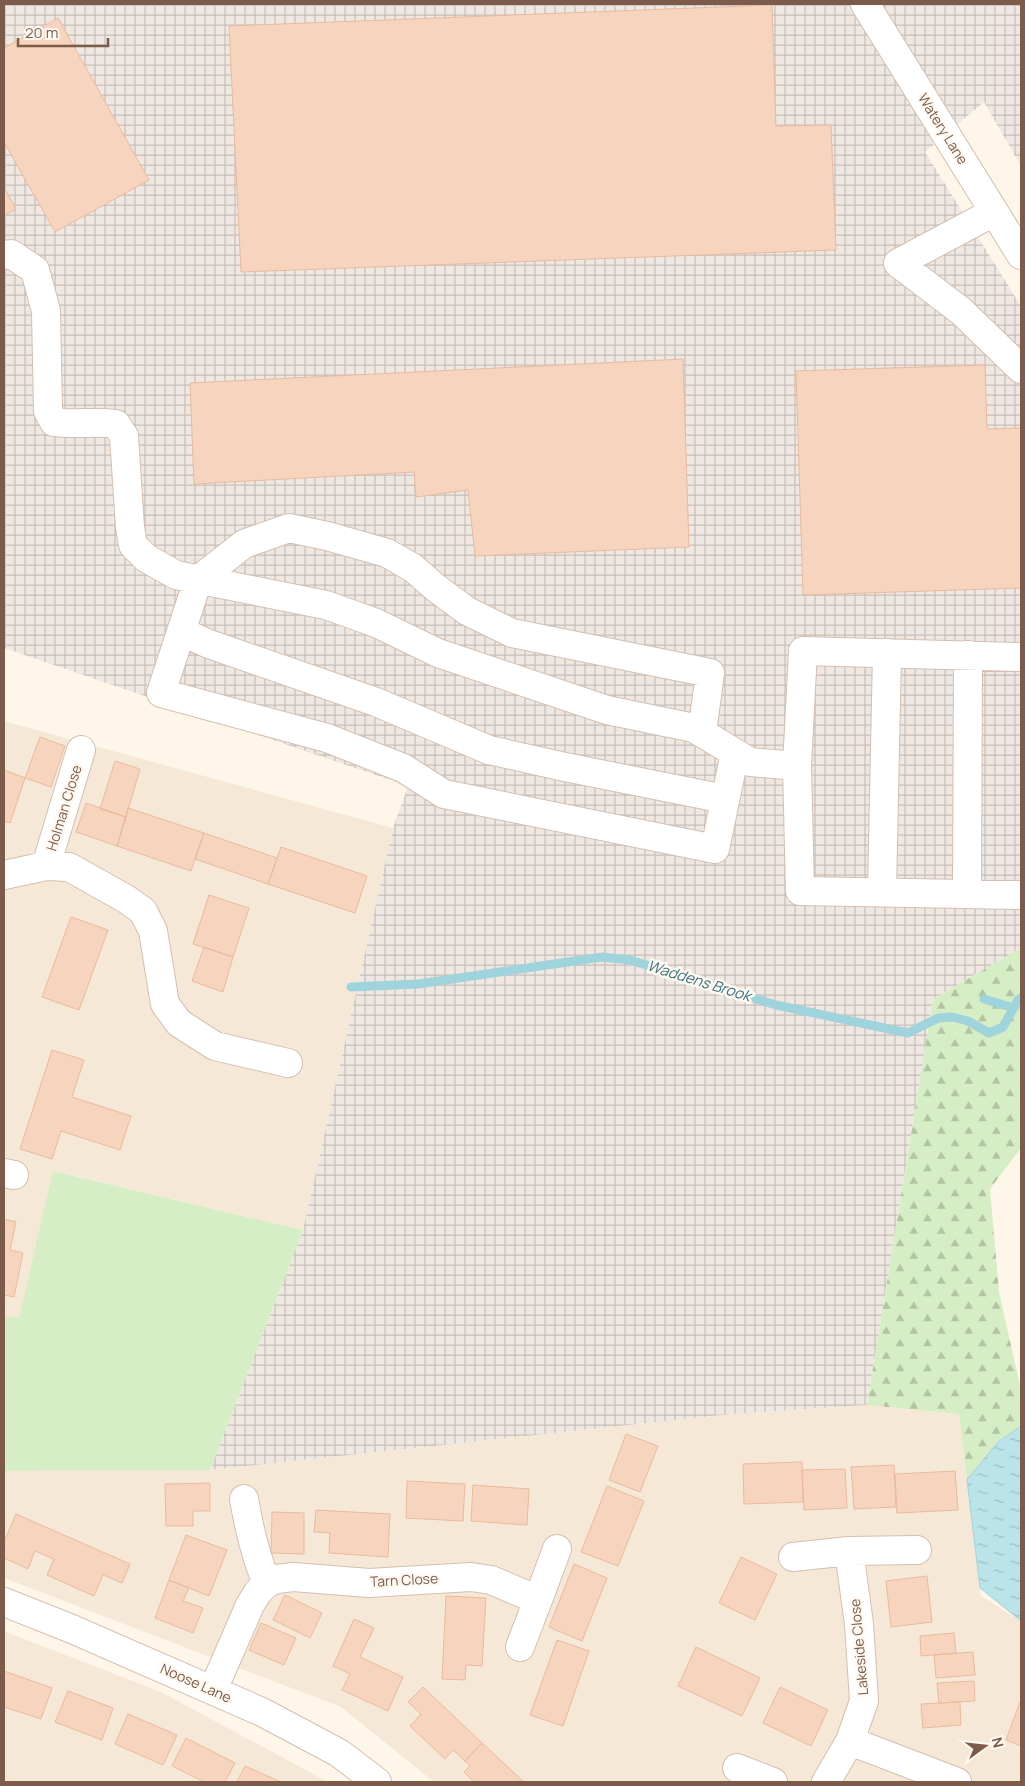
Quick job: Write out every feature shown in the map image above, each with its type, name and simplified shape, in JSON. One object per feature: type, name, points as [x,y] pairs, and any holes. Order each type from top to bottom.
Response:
[{"type":"street","name":"Watery Lane","points":[[865,4],[1021,255]]},
{"type":"street","points":[[994,212],[898,263],[961,311],[1021,369]]},
{"type":"street","points":[[4,255],[11,254],[35,270],[46,311],[48,411],[54,422],[70,425],[103,422],[116,424],[124,436],[130,527],[133,545],[146,558],[176,576],[326,605],[376,623],[438,653],[607,710],[694,728],[750,762],[797,766]]},
{"type":"street","points":[[702,733],[710,673],[512,632],[467,611],[413,568],[387,553],[327,536],[289,528],[244,544],[198,580],[161,693],[327,738],[403,768],[444,794],[715,849],[734,753]]},
{"type":"street","points":[[182,632],[209,644],[376,702],[489,750],[565,768],[725,800]]},
{"type":"street","points":[[1021,657],[803,651],[797,766],[800,891],[1021,895]]},
{"type":"street","points":[[882,892],[887,653]]},
{"type":"street","points":[[967,894],[968,655]]},
{"type":"street","name":"Holman Close","points":[[46,866],[81,750]]},
{"type":"street","name":"Holman Close","points":[[4,876],[46,866],[69,867],[98,882],[143,911],[153,931],[165,1004],[179,1023],[215,1046],[288,1063]]},
{"type":"street","points":[[213,1690],[250,1605],[258,1592],[267,1583],[259,1565],[244,1499]]},
{"type":"street","points":[[520,1646],[557,1549]]},
{"type":"street","points":[[793,1557],[849,1551],[917,1550]]},
{"type":"street","name":"Lakeside Close","points":[[826,1782],[850,1741],[864,1701],[859,1624],[849,1551]]},
{"type":"street","name":"Tarn Close","points":[[267,1583],[277,1579],[293,1578],[369,1583],[471,1577],[491,1580],[538,1600]]},
{"type":"street","name":"Noose Lane","points":[[4,1602],[72,1629],[262,1712],[339,1753],[377,1782]]},
{"type":"street","points":[[850,1741],[957,1782]]},
{"type":"street","points":[[737,1768],[773,1782]]},
{"type":"shaded area","points":[[4,4],[1021,4],[1021,166],[984,102],[925,152],[1021,306],[1021,948],[933,999],[867,1405],[731,1414],[210,1470],[303,1230],[393,828],[408,786],[4,648]]},
{"type":"shaded area","points":[[4,721],[393,828],[303,1230],[54,1171],[19,1319],[4,1316]]},
{"type":"shaded area","points":[[867,1405],[959,1414],[981,1596],[1021,1621],[1021,1782],[434,1782],[341,1707],[4,1578],[4,1471],[210,1470],[731,1414]]},
{"type":"shaded area","points":[[4,1631],[161,1692],[328,1782],[4,1782]]},
{"type":"green space","points":[[1021,948],[1021,1148],[990,1189],[999,1292],[1021,1390],[1021,1426],[998,1442],[967,1480],[959,1414],[867,1405],[933,999]]},
{"type":"green space","points":[[53,1171],[303,1230],[210,1470],[4,1471],[4,1316],[19,1318]]},
{"type":"water","points":[[1021,1426],[1021,1621],[980,1588],[967,1480],[998,1442]]},
{"type":"building","points":[[772,5],[776,126],[831,125],[836,250],[241,272],[229,26]]},
{"type":"building","points":[[58,18],[149,180],[55,232],[4,142],[4,48]]},
{"type":"building","points":[[4,187],[16,209],[4,216]]},
{"type":"building","points":[[683,359],[689,547],[475,556],[468,490],[416,497],[414,472],[194,484],[190,383]]},
{"type":"building","points":[[985,365],[987,429],[1021,428],[1021,588],[803,595],[796,371]]},
{"type":"building","points":[[40,737],[65,746],[51,787],[25,778]]},
{"type":"building","points":[[115,761],[140,769],[126,817],[100,809]]},
{"type":"building","points":[[4,770],[25,778],[10,823],[4,821]]},
{"type":"building","points":[[86,803],[126,817],[117,846],[76,832]]},
{"type":"building","points":[[128,808],[204,833],[191,871],[117,846]]},
{"type":"building","points":[[204,833],[277,858],[268,884],[195,859]]},
{"type":"building","points":[[281,847],[367,876],[355,913],[268,884]]},
{"type":"building","points":[[209,895],[249,908],[233,957],[193,944]]},
{"type":"building","points":[[71,917],[108,930],[79,1010],[42,997]]},
{"type":"building","points":[[204,947],[233,957],[223,992],[192,981]]},
{"type":"building","points":[[52,1050],[84,1060],[72,1097],[131,1116],[120,1150],[61,1131],[52,1159],[20,1149]]},
{"type":"building","points":[[4,1219],[16,1222],[10,1250],[23,1253],[14,1297],[4,1295]]},
{"type":"building","points":[[626,1434],[658,1446],[640,1492],[609,1480]]},
{"type":"building","points":[[802,1462],[803,1502],[744,1504],[743,1464]]},
{"type":"building","points":[[894,1465],[896,1507],[854,1509],[851,1467]]},
{"type":"building","points":[[845,1469],[847,1508],[804,1510],[802,1470]]},
{"type":"building","points":[[955,1471],[958,1510],[897,1513],[895,1474]]},
{"type":"building","points":[[407,1481],[465,1484],[463,1521],[406,1518]]},
{"type":"building","points":[[210,1483],[210,1511],[193,1511],[193,1526],[166,1526],[165,1484]]},
{"type":"building","points":[[473,1485],[529,1489],[527,1525],[471,1521]]},
{"type":"building","points":[[607,1486],[644,1501],[618,1566],[581,1552]]},
{"type":"building","points":[[316,1510],[390,1514],[388,1557],[329,1553],[330,1533],[314,1532]]},
{"type":"building","points":[[272,1512],[304,1513],[304,1554],[271,1553]]},
{"type":"building","points":[[16,1514],[130,1564],[122,1583],[103,1575],[94,1596],[47,1575],[54,1559],[35,1551],[28,1569],[4,1558],[4,1542]]},
{"type":"building","points":[[186,1535],[227,1550],[209,1596],[169,1580]]},
{"type":"building","points":[[741,1557],[777,1574],[755,1620],[719,1603]]},
{"type":"building","points":[[574,1564],[607,1578],[582,1641],[549,1627]]},
{"type":"building","points":[[927,1576],[932,1622],[891,1627],[886,1581]]},
{"type":"building","points":[[169,1580],[189,1588],[183,1601],[203,1608],[193,1633],[155,1618]]},
{"type":"building","points":[[285,1595],[322,1613],[310,1638],[273,1620]]},
{"type":"building","points":[[446,1596],[486,1598],[482,1666],[466,1665],[465,1680],[442,1679]]},
{"type":"building","points":[[354,1619],[374,1628],[360,1657],[403,1677],[388,1711],[342,1690],[350,1674],[333,1666]]},
{"type":"building","points":[[261,1623],[296,1638],[284,1665],[249,1650]]},
{"type":"building","points":[[954,1633],[956,1653],[921,1656],[920,1636]]},
{"type":"building","points":[[557,1640],[589,1651],[563,1726],[530,1715]]},
{"type":"building","points":[[696,1647],[760,1678],[742,1716],[678,1686]]},
{"type":"building","points":[[973,1652],[975,1675],[936,1678],[934,1655]]},
{"type":"building","points":[[4,1671],[52,1688],[41,1719],[4,1707]]},
{"type":"building","points":[[974,1681],[975,1701],[939,1703],[937,1683]]},
{"type":"building","points":[[423,1687],[482,1743],[465,1761],[453,1750],[445,1759],[410,1726],[421,1714],[408,1702]]},
{"type":"building","points":[[780,1687],[828,1710],[811,1746],[763,1723]]},
{"type":"building","points":[[68,1691],[113,1708],[102,1740],[55,1722]]},
{"type":"building","points":[[960,1702],[961,1725],[923,1728],[921,1704]]},
{"type":"building","points":[[1021,1702],[1021,1746],[1006,1740]]},
{"type":"building","points":[[128,1714],[177,1735],[163,1765],[115,1744]]},
{"type":"building","points":[[186,1738],[235,1763],[225,1782],[204,1782],[172,1766]]},
{"type":"building","points":[[482,1743],[524,1782],[474,1782],[464,1772],[470,1766],[465,1761]]},
{"type":"building","points":[[245,1766],[281,1782],[237,1782]]},
{"type":"waterway","name":"Waddens Brook","points":[[351,987],[418,984],[602,957],[630,960],[776,1005],[908,1033],[938,1018],[952,1017],[968,1021],[989,1033],[1003,1027],[1021,998]]},
{"type":"waterway","points":[[984,999],[1014,1008]]}]
